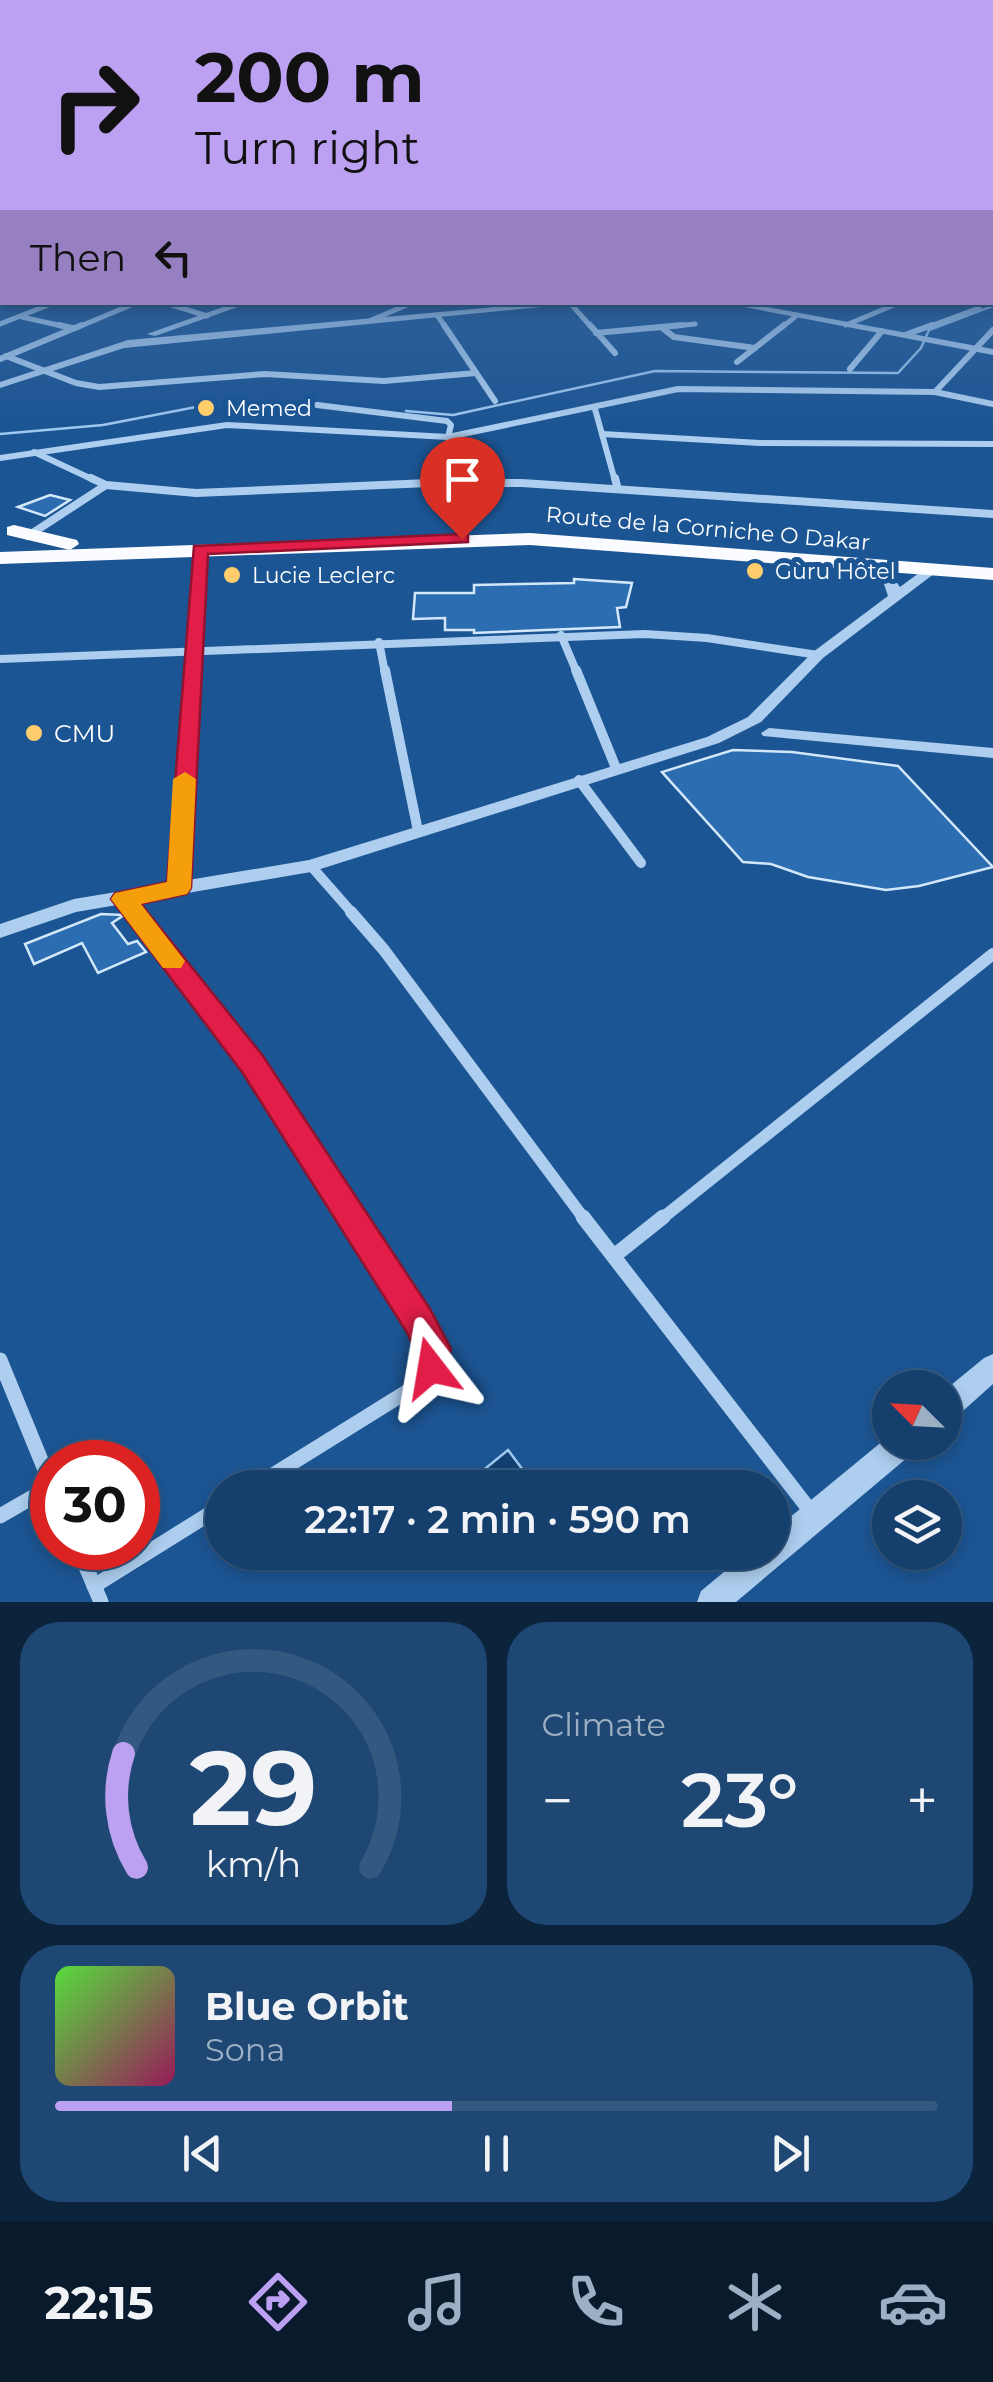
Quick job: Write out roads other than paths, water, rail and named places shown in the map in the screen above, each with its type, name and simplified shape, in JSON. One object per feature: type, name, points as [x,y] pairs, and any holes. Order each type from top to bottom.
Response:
[{"type":"highway","name":"Route de la Corniche O Dakar","points":[[14,531],[57,543],[98,544],[462,529],[616,534],[993,566]]},
{"type":"highway","points":[[0,555],[14,541],[14,531]]},
{"type":"highway","name":"Route de la Corniche O Dakar","points":[[0,555],[530,539],[993,574]]},
{"type":"street","points":[[0,324],[48,305]]},
{"type":"street","points":[[3,357],[130,305]]},
{"type":"street","points":[[172,305],[207,316]]},
{"type":"street","points":[[0,385],[239,305]]},
{"type":"street","points":[[369,322],[407,305]]},
{"type":"street","points":[[120,345],[559,305]]},
{"type":"street","points":[[572,305],[615,352]]},
{"type":"street","points":[[740,305],[993,352]]},
{"type":"street","points":[[846,325],[894,305]]},
{"type":"street","points":[[908,336],[979,308]]},
{"type":"street","points":[[437,315],[495,400]]},
{"type":"street","points":[[20,316],[72,328]]},
{"type":"street","points":[[737,362],[796,316]]},
{"type":"street","points":[[596,333],[695,324]]},
{"type":"street","points":[[661,327],[674,337],[755,348]]},
{"type":"street","points":[[936,392],[993,330]]},
{"type":"street","points":[[850,369],[882,331]]},
{"type":"street","points":[[3,357],[98,388],[265,374],[384,381],[476,373]]},
{"type":"street","points":[[0,458],[226,425],[448,438],[595,410],[678,389],[936,392],[993,404]]},
{"type":"street","points":[[317,405],[436,418],[451,425],[448,438],[462,529]]},
{"type":"street","points":[[595,410],[616,486]]},
{"type":"street","points":[[602,434],[760,443],[993,444]]},
{"type":"street","points":[[33,452],[106,485],[147,492],[201,494],[454,482],[616,486],[846,508],[993,514]]},
{"type":"street","points":[[14,531],[106,485]]},
{"type":"street","points":[[179,888],[200,549]]},
{"type":"street","points":[[872,567],[886,575],[895,596]]},
{"type":"street","points":[[0,931],[74,906],[311,866],[761,722],[818,655],[932,570]]},
{"type":"street","points":[[0,671],[2,659],[561,635],[679,635],[818,655]]},
{"type":"street","points":[[561,635],[616,768]]},
{"type":"street","points":[[378,642],[418,830]]},
{"type":"street","points":[[761,722],[800,735],[993,753]]},
{"type":"street","points":[[579,780],[641,864]]},
{"type":"street","points":[[311,866],[384,950],[816,1518]]},
{"type":"street","points":[[124,899],[252,1064],[434,1349],[431,1368],[416,1386],[281,1470]]},
{"type":"street","points":[[614,1256],[993,954]]},
{"type":"street","points":[[0,1360],[33,1440]]},
{"type":"street","points":[[962,1393],[993,1367]]},
{"type":"street","points":[[712,1602],[883,1460]]},
{"type":"street","points":[[0,1516],[30,1499]]},
{"type":"street","points":[[88,1570],[98,1594],[205,1518]]},
{"type":"water","points":[[508,1450],[523,1470],[483,1470]]},
{"type":"waterway","points":[[406,411],[453,415],[655,371],[898,373],[921,348],[929,330],[993,306]]},
{"type":"waterway","points":[[248,401],[318,404]]},
{"type":"waterway","points":[[0,434],[103,425],[196,407]]},
{"type":"place","name":"Memed","points":[[206,408]]},
{"type":"place","name":"Gùru Hôtel","points":[[755,571]]},
{"type":"place","name":"Lucie Leclerc","points":[[232,575]]},
{"type":"place","name":"CMU","points":[[34,733]]}]
